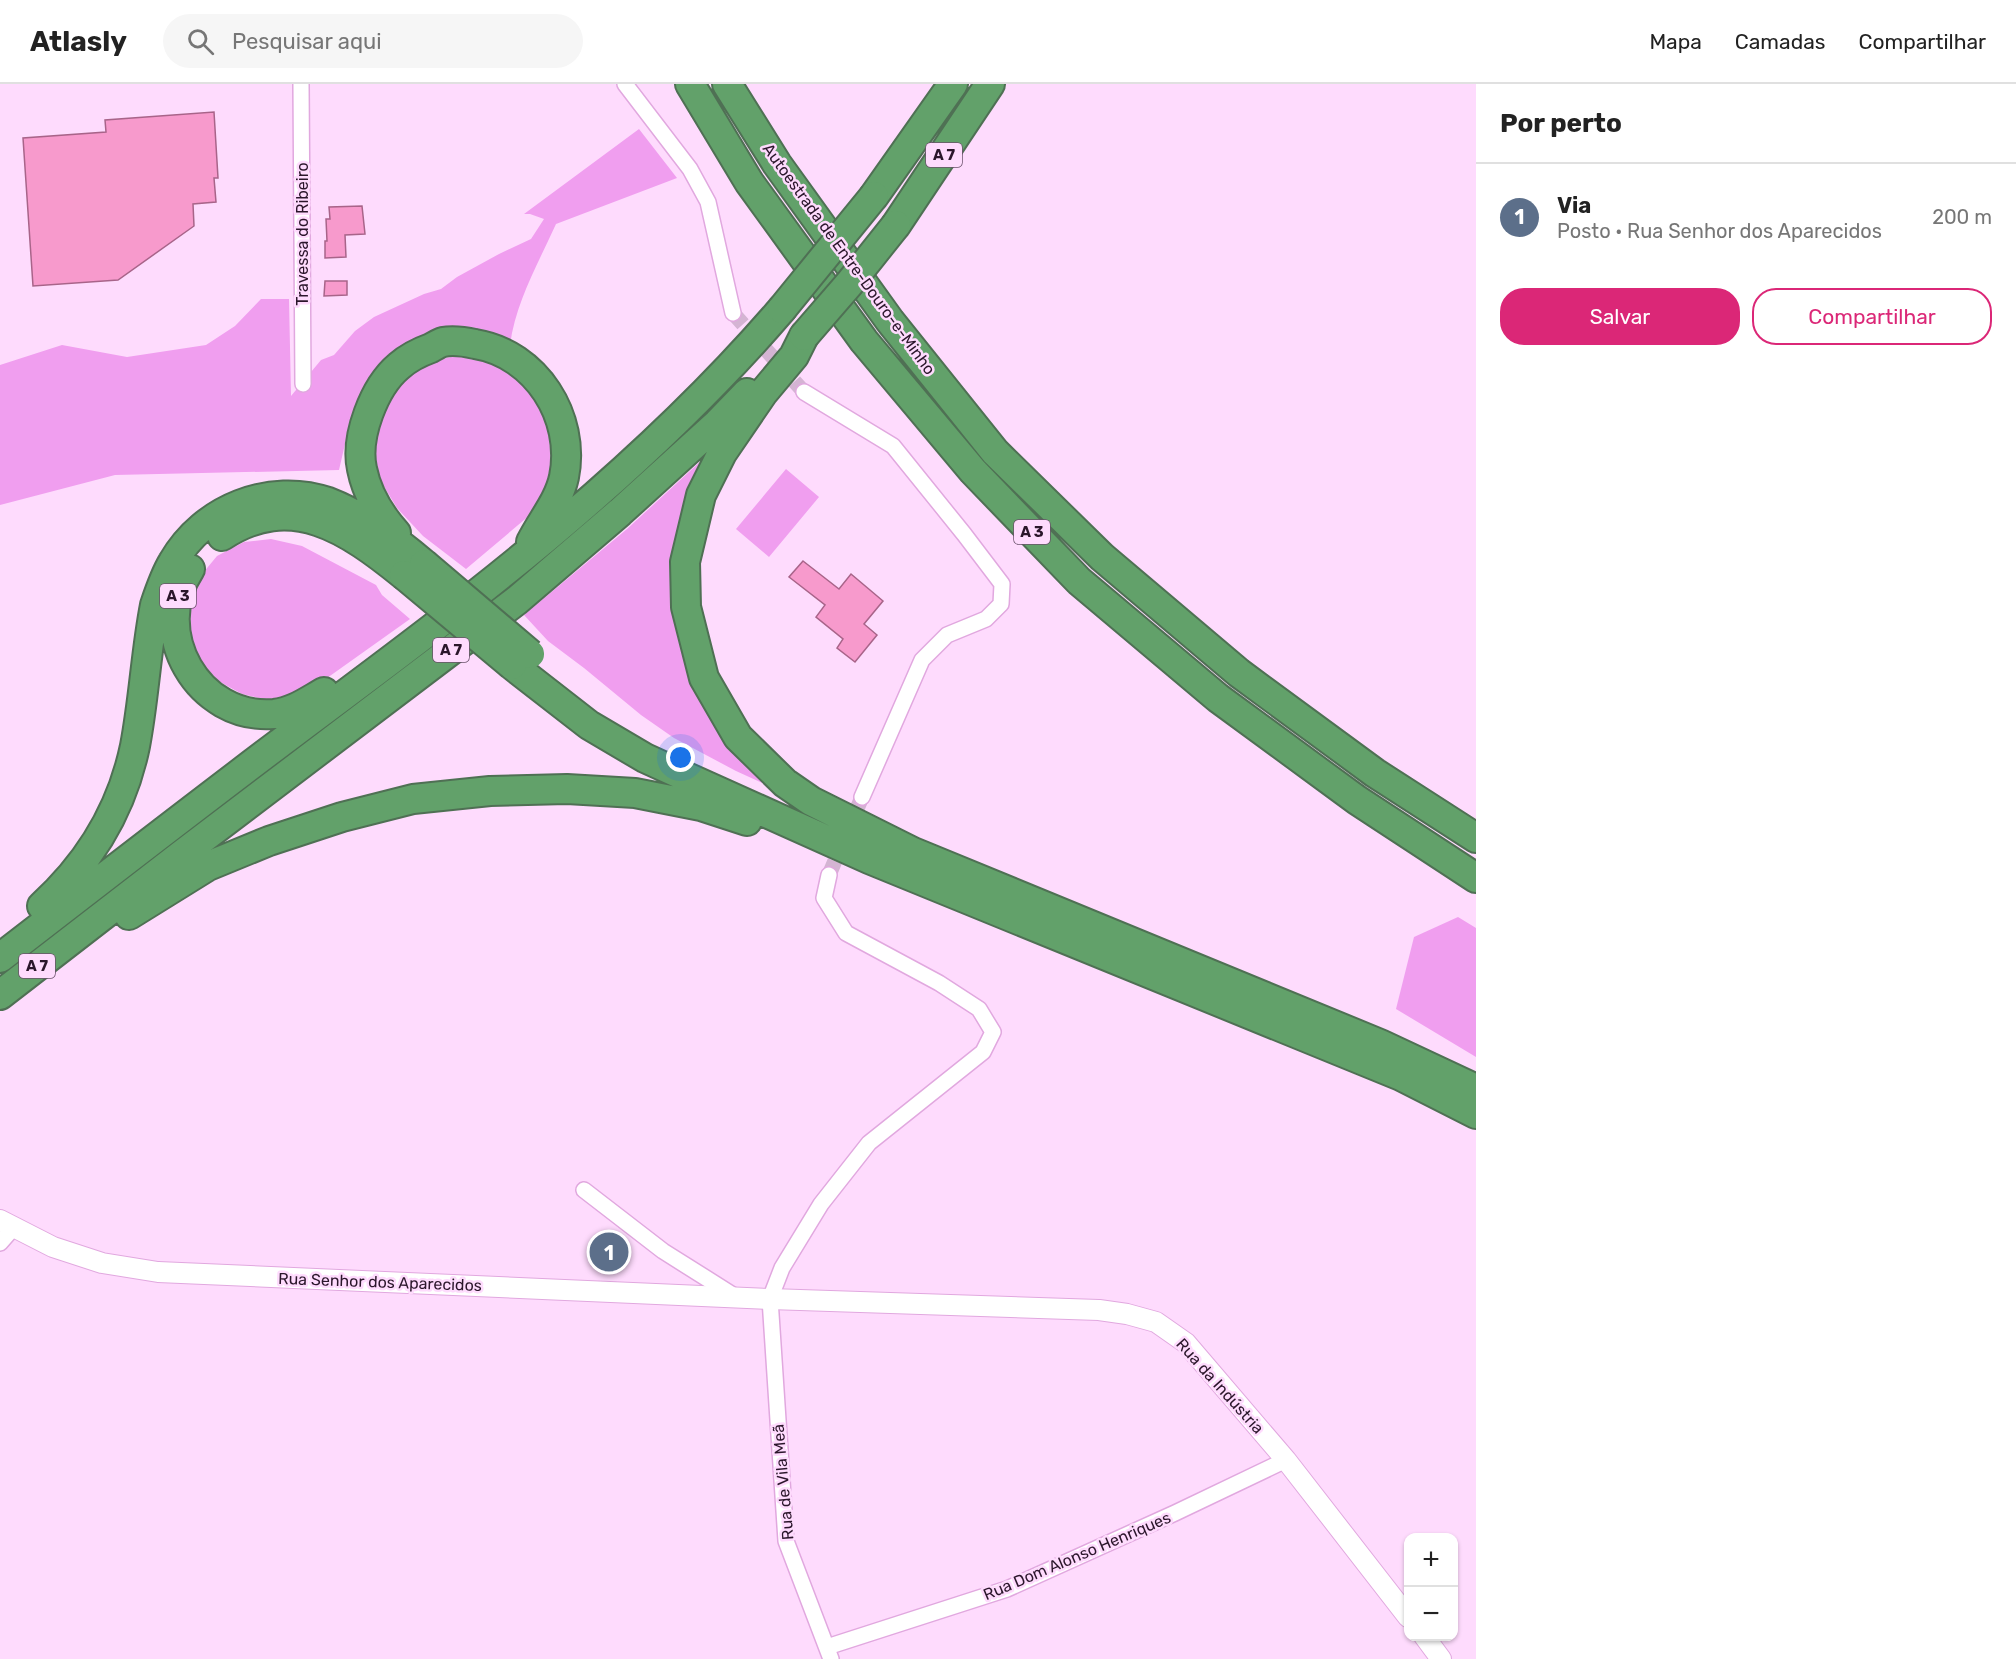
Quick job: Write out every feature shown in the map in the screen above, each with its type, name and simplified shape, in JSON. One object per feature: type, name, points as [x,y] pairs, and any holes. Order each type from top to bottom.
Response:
[{"type":"highway","name":"Autoestrada de Entre-Douro-e-Minho","points":[[690,84],[749,182],[864,341],[973,471],[1079,581],[1218,698],[1357,800],[1476,878]]},
{"type":"highway","name":"Autoestrada de Entre-Douro-e-Minho","points":[[727,84],[777,164],[890,321],[995,452],[1102,557],[1239,673],[1375,773],[1476,838]]},
{"type":"highway","name":"A 7","points":[[0,958],[522,560],[640,458],[713,387],[782,309],[874,196],[953,84]]},
{"type":"highway","name":"A 7","points":[[0,995],[516,601],[562,563],[710,430],[804,336],[849,284],[896,225],[990,84]]},
{"type":"highway","points":[[804,336],[794,356],[763,393],[722,453],[701,495],[685,562],[686,608],[704,678],[738,737],[785,783],[811,801],[912,852],[1380,1044],[1476,1089]]},
{"type":"highway","points":[[522,560],[552,508],[564,478],[566,448],[561,418],[550,395],[533,374],[512,358],[489,346],[466,342],[443,342],[399,366],[369,410],[362,438],[361,467],[369,496],[414,570],[521,660],[589,725],[645,758],[869,859],[1401,1076],[1476,1114]]},
{"type":"highway","name":"A 7","points":[[0,951],[12,935],[59,891],[85,861],[106,826],[123,788],[134,748],[156,604],[173,561],[198,531],[233,507],[252,500],[271,496],[307,497],[325,501],[358,516],[396,541],[414,570]]},
{"type":"highway","name":"A 3","points":[[366,680],[351,675],[295,709],[276,714],[259,714],[230,705],[206,690],[196,680],[180,654],[175,622],[180,590],[186,575],[196,560],[219,537],[250,521],[268,516],[286,515],[332,526],[414,570]]},
{"type":"highway","points":[[521,660],[651,744],[854,835],[912,852]]},
{"type":"highway","points":[[74,937],[90,939],[208,866],[270,841],[342,817],[413,799],[490,791],[567,789],[635,793],[701,806],[869,859]]},
{"type":"street","name":"Travessa do Ribeiro","points":[[301,84],[303,384]]},
{"type":"street","points":[[625,84],[690,169],[708,202],[733,313]]},
{"type":"street","points":[[804,392],[892,446],[1002,584],[1001,604],[986,619],[947,635],[922,660],[862,797]]},
{"type":"street","points":[[770,1299],[782,1268],[821,1204],[868,1143],[983,1052],[993,1032],[979,1009],[939,983],[846,933],[824,898],[829,875]]},
{"type":"street","points":[[584,1190],[663,1251],[736,1297]]},
{"type":"street","points":[[0,1243],[7,1224]]},
{"type":"street","name":"Rua Senhor dos Aparecidos","points":[[7,1224],[53,1247],[102,1263],[158,1272],[770,1299]]},
{"type":"street","name":"Rua da Indústria","points":[[770,1299],[1099,1310],[1127,1314],[1156,1322],[1186,1343],[1286,1460],[1404,1612]]},
{"type":"street","name":"Rua de Vila Meã","points":[[770,1299],[786,1541],[829,1653]]},
{"type":"street","name":"Rua Dom Alonso Henriques","points":[[829,1653],[1007,1589],[1286,1460]]},
{"type":"street","points":[[1428,1641],[1441,1659]]},
{"type":"shaded area","points":[[639,129],[677,178],[556,224],[522,298],[510,345],[449,335],[373,384],[351,418],[339,470],[115,475],[0,505],[0,365],[62,345],[127,357],[206,345],[235,326],[261,299],[289,299],[291,396],[321,360],[334,355],[355,331],[374,317],[424,294],[441,289],[457,277],[531,239],[544,219],[524,214]]},
{"type":"shaded area","points":[[459,355],[483,356],[509,370],[530,387],[546,414],[554,444],[553,471],[542,497],[530,515],[466,569],[423,536],[397,508],[380,480],[373,458],[376,433],[386,404],[403,381],[430,362]]},
{"type":"shaded area","points":[[703,459],[687,493],[672,593],[678,639],[698,697],[723,740],[748,767],[778,790],[674,738],[641,715],[548,641],[524,615],[627,529]]},
{"type":"shaded area","points":[[786,469],[819,497],[769,557],[736,529]]},
{"type":"shaded area","points":[[271,539],[302,546],[376,585],[382,595],[410,619],[313,688],[287,699],[263,699],[242,694],[220,682],[204,666],[190,638],[189,608],[198,579],[217,556],[244,542]]},
{"type":"shaded area","points":[[1458,917],[1476,928],[1476,1057],[1396,1009],[1414,937]]},
{"type":"building","points":[[214,112],[218,178],[214,178],[216,202],[193,204],[194,226],[118,280],[33,286],[23,138],[106,132],[105,120]]},
{"type":"building","points":[[362,206],[365,234],[345,235],[346,257],[325,258],[326,219],[330,219],[329,207]]},
{"type":"building","points":[[325,281],[347,281],[347,295],[324,296]]},
{"type":"building","points":[[803,561],[839,589],[851,574],[883,601],[864,624],[877,635],[855,662],[837,648],[843,639],[816,617],[825,605],[789,577]]},
{"type":"tunnel","points":[[733,313],[804,392]]},
{"type":"tunnel","points":[[829,875],[862,797]]},
{"type":"place","name":"Via","points":[[609,1252]]}]
